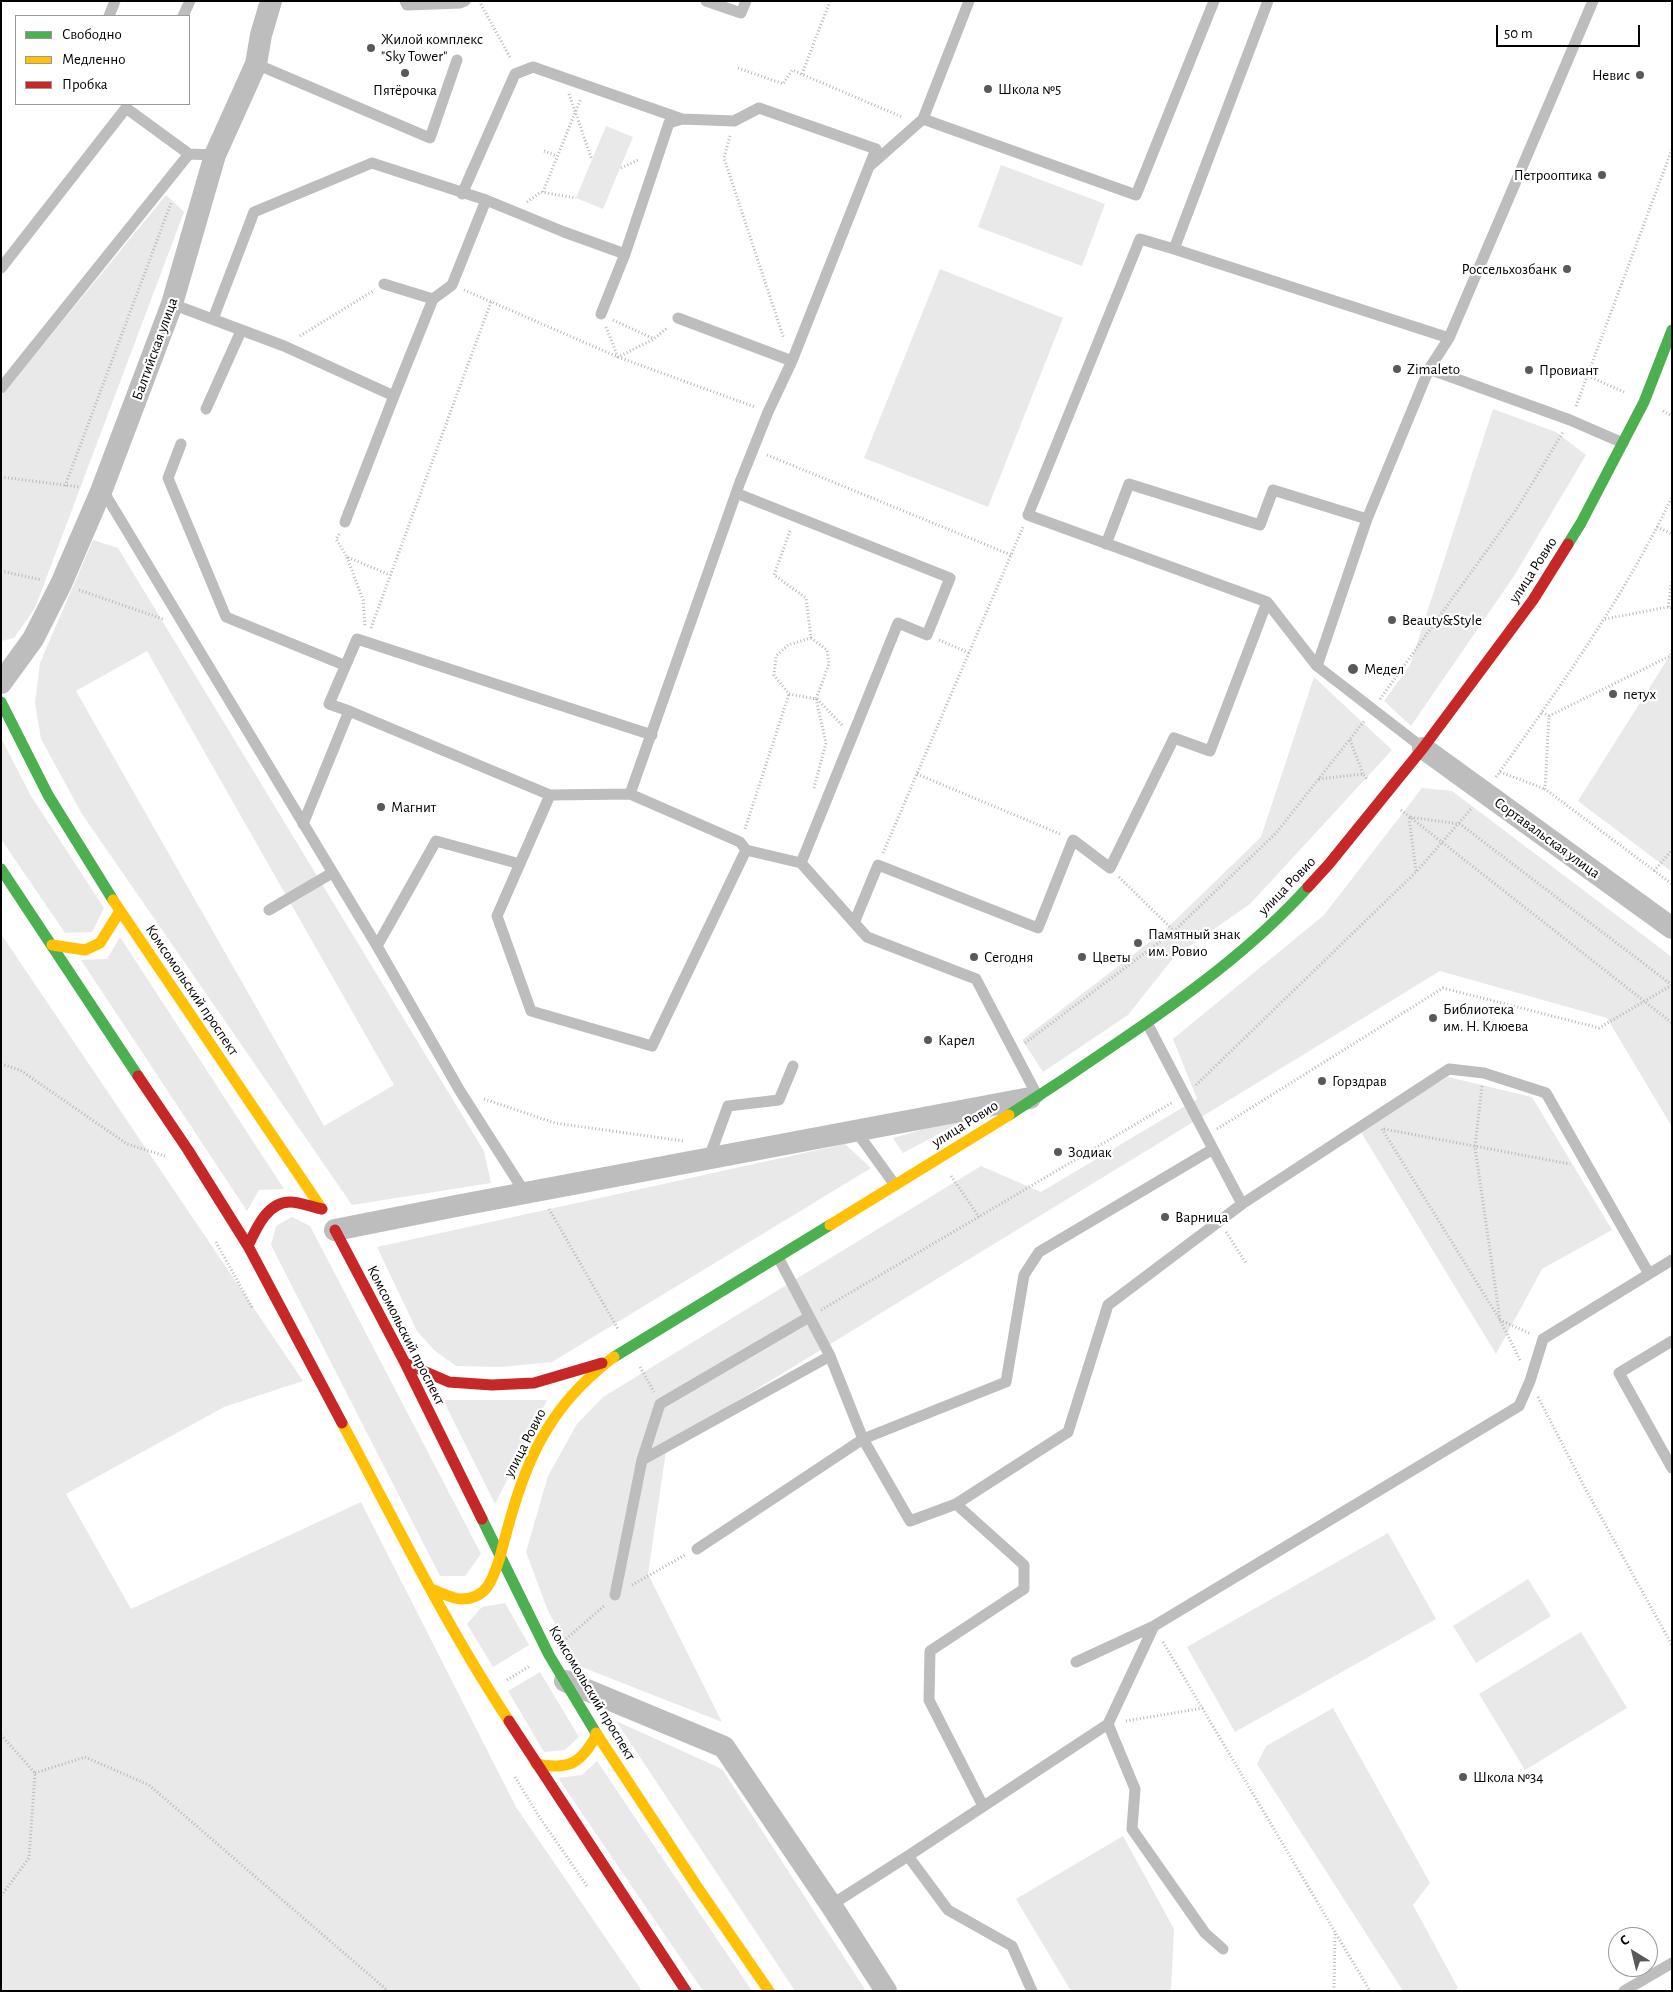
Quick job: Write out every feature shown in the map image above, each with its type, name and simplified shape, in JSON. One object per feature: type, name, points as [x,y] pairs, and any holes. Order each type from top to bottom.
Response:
[{"type":"main road","name":"улица Ровио","points":[[405,1363],[449,1382],[492,1385],[534,1383],[608,1361],[1038,1097],[1147,1023],[1216,973],[1280,917],[1329,864],[1423,748],[1533,600],[1581,523],[1623,443],[1644,402],[1672,330]]},
{"type":"main road","name":"Комсомольский проспект","points":[[1,702],[48,795],[120,911],[329,1220],[405,1363],[549,1655],[597,1734],[768,1991]]},
{"type":"main road","points":[[1,869],[188,1150],[248,1246],[431,1589],[489,1691],[686,1991]]},
{"type":"main road","points":[[52,945],[85,950],[100,943],[120,911]]},
{"type":"main road","points":[[248,1246],[258,1225],[269,1210],[289,1202],[329,1220]]},
{"type":"main road","name":"улица Ровио","points":[[431,1589],[460,1599],[480,1596],[492,1580],[525,1470],[539,1442],[560,1408],[608,1361]]},
{"type":"main road","points":[[536,1764],[561,1767],[588,1751],[597,1734]]},
{"type":"street","name":"Балтийская улица","points":[[1,682],[33,639],[61,584],[102,489],[172,304],[215,155],[256,64],[261,34],[271,1]]},
{"type":"street","name":"Сортавальская улица","points":[[1423,748],[1672,928]]},
{"type":"street","points":[[329,1220],[532,1191],[711,1152],[856,1131],[1038,1097]]},
{"type":"street","points":[[565,1681],[724,1747],[831,1904],[886,1991]]},
{"type":"lane","points":[[109,15],[115,1]]},
{"type":"lane","points":[[183,15],[190,1]]},
{"type":"lane","points":[[405,1],[407,5],[460,3],[465,1]]},
{"type":"lane","points":[[706,1],[741,13],[746,1]]},
{"type":"lane","points":[[868,168],[920,121],[969,1]]},
{"type":"lane","points":[[920,121],[1136,194],[1214,1]]},
{"type":"lane","points":[[1174,250],[1268,1]]},
{"type":"lane","points":[[1317,666],[1367,519],[1428,369],[1449,338],[1592,1]]},
{"type":"lane","points":[[256,64],[430,138],[457,60]]},
{"type":"lane","points":[[462,194],[515,74],[534,67],[682,119],[734,121],[758,108],[876,149],[792,361],[768,412],[736,493],[630,794]]},
{"type":"lane","points":[[1,268],[126,108],[189,154],[215,155]]},
{"type":"lane","points":[[601,314],[625,254],[669,123],[682,119]]},
{"type":"lane","points":[[1,388],[189,154]]},
{"type":"lane","points":[[213,319],[254,212],[372,163],[462,194],[486,200],[564,232],[625,254]]},
{"type":"lane","points":[[345,522],[433,298],[452,285],[486,200]]},
{"type":"lane","points":[[1423,748],[1317,666],[1267,602],[1028,515],[1140,239],[1449,338]]},
{"type":"lane","points":[[384,284],[433,298]]},
{"type":"lane","points":[[172,304],[284,346],[394,396]]},
{"type":"lane","points":[[678,318],[792,361]]},
{"type":"lane","points":[[206,409],[241,331]]},
{"type":"lane","points":[[1428,369],[1570,420],[1623,443]]},
{"type":"lane","points":[[181,444],[168,478],[226,617],[344,665]]},
{"type":"lane","points":[[1106,544],[1129,484],[1260,525],[1273,490],[1367,519]]},
{"type":"lane","points":[[102,489],[377,946],[460,1091],[532,1191]]},
{"type":"lane","points":[[736,493],[950,578],[927,635],[898,623],[801,863]]},
{"type":"lane","points":[[854,923],[878,865],[1038,928],[1073,840],[1110,868],[1174,738],[1210,751],[1267,602]]},
{"type":"lane","points":[[652,735],[357,639],[344,665],[329,704],[550,795],[630,794],[743,846],[801,863],[866,937],[976,979],[1038,1097]]},
{"type":"lane","points":[[303,824],[349,712]]},
{"type":"lane","points":[[550,795],[497,916],[531,1011],[652,1046],[743,846]]},
{"type":"lane","points":[[377,946],[436,841],[520,864]]},
{"type":"lane","points":[[269,910],[332,873]]},
{"type":"lane","points":[[1147,1023],[1242,1204]]},
{"type":"lane","points":[[711,1152],[728,1106],[779,1100],[793,1066]]},
{"type":"lane","points":[[778,1257],[830,1356],[863,1439],[910,1521],[956,1504],[1068,1432],[1108,1305],[1242,1204],[1449,1069],[1484,1073],[1546,1093],[1649,1274]]},
{"type":"lane","points":[[856,1131],[895,1185]]},
{"type":"lane","points":[[697,1549],[863,1439],[1006,1382],[1024,1275],[1039,1252],[1213,1149]]},
{"type":"lane","points":[[1076,1662],[1154,1626],[1519,1406],[1530,1381],[1543,1339],[1672,1260]]},
{"type":"lane","points":[[615,1596],[642,1460],[660,1404],[809,1317]]},
{"type":"lane","points":[[1672,1341],[1619,1373],[1672,1468]]},
{"type":"lane","points":[[642,1460],[830,1356]]},
{"type":"lane","points":[[956,1504],[1024,1565],[1024,1589],[930,1651],[929,1700],[984,1806]]},
{"type":"lane","points":[[831,1904],[908,1856],[1108,1724],[1154,1626]]},
{"type":"lane","points":[[1108,1724],[1135,1789],[1132,1829],[1205,1933],[1223,1949]]},
{"type":"lane","points":[[908,1856],[948,1910],[1012,1946],[1032,1991]]},
{"type":"lane","points":[[1624,1991],[1672,1963]]},
{"type":"path","points":[[479,1],[519,73]]},
{"type":"path","points":[[802,74],[830,1]]},
{"type":"path","points":[[738,68],[783,84],[792,70],[920,121]]},
{"type":"path","points":[[562,78],[592,160]]},
{"type":"path","points":[[526,202],[543,192],[585,85]]},
{"type":"path","points":[[734,121],[724,158],[792,361]]},
{"type":"path","points":[[1014,1051],[1174,931],[1276,833],[1373,710],[1516,510],[1570,420],[1672,149]]},
{"type":"path","points":[[544,151],[557,156]]},
{"type":"path","points":[[543,192],[576,198]]},
{"type":"path","points":[[64,486],[172,200]]},
{"type":"path","points":[[284,346],[384,284]]},
{"type":"path","points":[[452,285],[618,356],[768,412]]},
{"type":"path","points":[[366,642],[491,302]]},
{"type":"path","points":[[601,314],[654,339]]},
{"type":"path","points":[[601,314],[618,356]]},
{"type":"path","points":[[618,356],[654,339],[678,318]]},
{"type":"path","points":[[753,449],[1011,555]]},
{"type":"path","points":[[1,478],[102,489]]},
{"type":"path","points":[[1484,793],[1542,712],[1604,619],[1672,497]]},
{"type":"path","points":[[878,865],[1028,515]]},
{"type":"path","points":[[795,516],[774,575],[806,598],[811,638],[827,650],[829,664],[816,698],[826,743],[813,793]]},
{"type":"path","points":[[345,522],[336,539],[347,557],[363,600],[366,642]]},
{"type":"path","points":[[1657,526],[1672,534]]},
{"type":"path","points":[[347,557],[390,575]]},
{"type":"path","points":[[1,571],[61,584],[184,627]]},
{"type":"path","points":[[1604,619],[1670,607],[1672,580]]},
{"type":"path","points":[[927,635],[969,653]]},
{"type":"path","points":[[811,638],[788,645],[776,656],[774,675],[789,694],[816,698],[852,735]]},
{"type":"path","points":[[1549,716],[1670,656],[1672,650]]},
{"type":"path","points":[[743,846],[789,694]]},
{"type":"path","points":[[1542,712],[1549,716]]},
{"type":"path","points":[[1545,789],[1549,716]]},
{"type":"path","points":[[1350,739],[1362,774],[1408,817],[1672,1023]]},
{"type":"path","points":[[1500,772],[1545,789],[1672,884]]},
{"type":"path","points":[[917,774],[1073,840]]},
{"type":"path","points":[[1319,779],[1362,774]]},
{"type":"path","points":[[1408,817],[1416,872]]},
{"type":"path","points":[[1206,1136],[1443,988],[1599,1028],[1672,985],[1460,824],[1408,817]]},
{"type":"path","points":[[1654,871],[1672,850]]},
{"type":"path","points":[[1110,868],[1174,931]]},
{"type":"path","points":[[1,1064],[20,1070],[126,1144],[169,1158],[188,1150]]},
{"type":"path","points":[[1484,1073],[1475,1147],[1500,1320]]},
{"type":"path","points":[[460,1091],[555,1123],[711,1152]]},
{"type":"path","points":[[1375,1117],[1500,1320],[1586,1490],[1672,1645]]},
{"type":"path","points":[[1381,1128],[1587,1167]]},
{"type":"path","points":[[532,1191],[629,1349],[660,1404]]},
{"type":"path","points":[[1219,1221],[1246,1262]]},
{"type":"path","points":[[1500,1320],[1543,1339]]},
{"type":"path","points":[[489,1691],[549,1655],[615,1596],[697,1549]]},
{"type":"path","points":[[1154,1626],[1370,1991]]},
{"type":"path","points":[[1108,1724],[1202,1708]]},
{"type":"path","points":[[1,1735],[35,1773],[29,1858],[1,1896]]},
{"type":"path","points":[[35,1773],[85,1756],[149,1785],[388,1991]]},
{"type":"path","points":[[1334,1991],[1335,1931]]},
{"type":"shaded area","points":[[606,126],[633,137],[603,209],[576,198]]},
{"type":"shaded area","points":[[1001,165],[1105,204],[1082,266],[978,227]]},
{"type":"shaded area","points":[[166,195],[184,212],[35,608],[14,638],[1,641],[1,396]]},
{"type":"shaded area","points":[[940,269],[1063,318],[988,507],[864,458]]},
{"type":"shaded area","points":[[1493,409],[1556,432],[1586,455],[1514,576],[1411,726],[1384,701],[1410,665]]},
{"type":"shaded area","points":[[93,540],[118,548],[484,1151],[491,1183],[352,1205],[82,814],[41,739],[35,703],[40,663]],"holes":[[[147,651],[394,1085],[324,1126],[76,691]]]},
{"type":"shaded area","points":[[1672,652],[1672,872],[1578,801]]},
{"type":"shaded area","points":[[1314,677],[1392,750],[1250,904],[1174,957],[1128,1015],[1043,1072],[1022,1040],[1164,931],[1261,837]]},
{"type":"shaded area","points":[[1,738],[31,796],[104,908],[92,932],[65,933],[1,839]]},
{"type":"shaded area","points":[[1422,788],[1452,791],[1672,957],[1672,1127],[1607,1018],[1440,971],[667,1444],[648,1574],[722,1722],[579,1666],[548,1611],[526,1552],[548,1476],[577,1424],[603,1397],[981,1166],[1041,1192],[1197,1099],[1173,1039],[1324,915]]},
{"type":"shaded area","points":[[1,934],[303,1381],[224,1407],[66,1494],[131,1609],[361,1502],[516,1807],[642,1991],[1,1991]]},
{"type":"shaded area","points":[[120,937],[284,1189],[259,1190],[247,1211],[81,960],[107,959]]},
{"type":"shaded area","points":[[1448,1077],[1532,1097],[1612,1230],[1542,1269],[1496,1354],[1359,1129]]},
{"type":"shaded area","points":[[976,1114],[903,1153],[893,1138]]},
{"type":"shaded area","points":[[845,1144],[871,1168],[552,1362],[500,1367],[456,1366],[434,1350],[417,1331],[377,1247]]},
{"type":"shaded area","points":[[292,1217],[310,1226],[481,1554],[465,1576],[440,1576],[271,1245],[276,1226]]},
{"type":"shaded area","points":[[443,1400],[547,1400],[495,1504]]},
{"type":"shaded area","points":[[1388,1533],[1436,1619],[1235,1732],[1187,1647]]},
{"type":"shaded area","points":[[1528,1579],[1551,1616],[1476,1663],[1453,1626]]},
{"type":"shaded area","points":[[505,1603],[529,1645],[493,1667],[467,1624],[482,1607]]},
{"type":"shaded area","points":[[1581,1632],[1627,1708],[1525,1770],[1479,1694]]},
{"type":"shaded area","points":[[540,1672],[579,1737],[565,1750],[544,1752],[508,1691]]},
{"type":"shaded area","points":[[1333,1708],[1430,1883],[1413,1905],[1458,1988],[1453,1991],[1403,1991],[1257,1764],[1266,1746]]},
{"type":"shaded area","points":[[616,1721],[722,1769],[866,1991],[795,1991]]},
{"type":"shaded area","points":[[597,1761],[752,1991],[703,1991],[558,1778],[582,1775]]},
{"type":"shaded area","points":[[1123,1836],[1174,1929],[1171,1991],[1071,1991],[1016,1899]]},
{"type":"traffic: fast","points":[[1568,544],[1581,523],[1644,402],[1672,330]]},
{"type":"traffic: fast","points":[[1,702],[48,795],[113,900]]},
{"type":"traffic: fast","points":[[1,869],[138,1076]]},
{"type":"traffic: fast","points":[[1009,1115],[1090,1062],[1193,990],[1265,931],[1308,887]]},
{"type":"traffic: fast","points":[[614,1357],[830,1225]]},
{"type":"traffic: fast","points":[[482,1519],[549,1655],[596,1733]]},
{"type":"traffic: slow","points":[[113,900],[322,1209]]},
{"type":"traffic: slow","points":[[52,945],[85,950],[100,943],[120,911]]},
{"type":"traffic: slow","points":[[830,1225],[1009,1115]]},
{"type":"traffic: slow","points":[[500,1557],[522,1482],[542,1437],[555,1416],[571,1396],[614,1357]]},
{"type":"traffic: slow","points":[[342,1423],[443,1611],[509,1721]]},
{"type":"traffic: slow","points":[[431,1589],[457,1599],[478,1595],[492,1580],[500,1557]]},
{"type":"traffic: slow","points":[[596,1733],[698,1888],[769,1991]]},
{"type":"traffic: slow","points":[[536,1764],[557,1766],[573,1762],[585,1752],[597,1734]]},
{"type":"traffic: jam","points":[[1308,887],[1329,864],[1423,748],[1533,600],[1568,544]]},
{"type":"traffic: jam","points":[[138,1076],[188,1150],[248,1246],[342,1423]]},
{"type":"traffic: jam","points":[[248,1246],[263,1218],[275,1206],[290,1202],[322,1209]]},
{"type":"traffic: jam","points":[[335,1230],[405,1363],[482,1519]]},
{"type":"traffic: jam","points":[[405,1363],[449,1382],[492,1385],[534,1383],[602,1363]]},
{"type":"traffic: jam","points":[[509,1721],[686,1991]]},
{"type":"place","name":"Жилой комплекс \"Sky Tower\"","points":[[371,48]]},
{"type":"place","name":"Пятёрочка","points":[[405,73]]},
{"type":"place","name":"Невис","points":[[1640,75]]},
{"type":"place","name":"Школа №5","points":[[988,89]]},
{"type":"place","name":"Петрооптика","points":[[1602,175]]},
{"type":"place","name":"Россельхозбанк","points":[[1567,269]]},
{"type":"place","name":"Zimaleto","points":[[1397,369]]},
{"type":"place","name":"Провиант","points":[[1529,370]]},
{"type":"place","name":"Beauty&Style","points":[[1392,620]]},
{"type":"place","name":"Медел","points":[[1353,669]]},
{"type":"place","name":"петух","points":[[1613,694]]},
{"type":"place","name":"Магнит","points":[[381,807]]},
{"type":"place","name":"Памятный знак им. Ровио","points":[[1138,943]]},
{"type":"place","name":"Сегодня","points":[[974,957]]},
{"type":"place","name":"Цветы","points":[[1082,957]]},
{"type":"place","name":"Библиотека им. Н. Клюева","points":[[1433,1018]]},
{"type":"place","name":"Карел","points":[[928,1040]]},
{"type":"place","name":"Горздрав","points":[[1322,1081]]},
{"type":"place","name":"Зодиак","points":[[1058,1152]]},
{"type":"place","name":"Варница","points":[[1165,1217]]},
{"type":"place","name":"Школа №34","points":[[1463,1777]]}]
